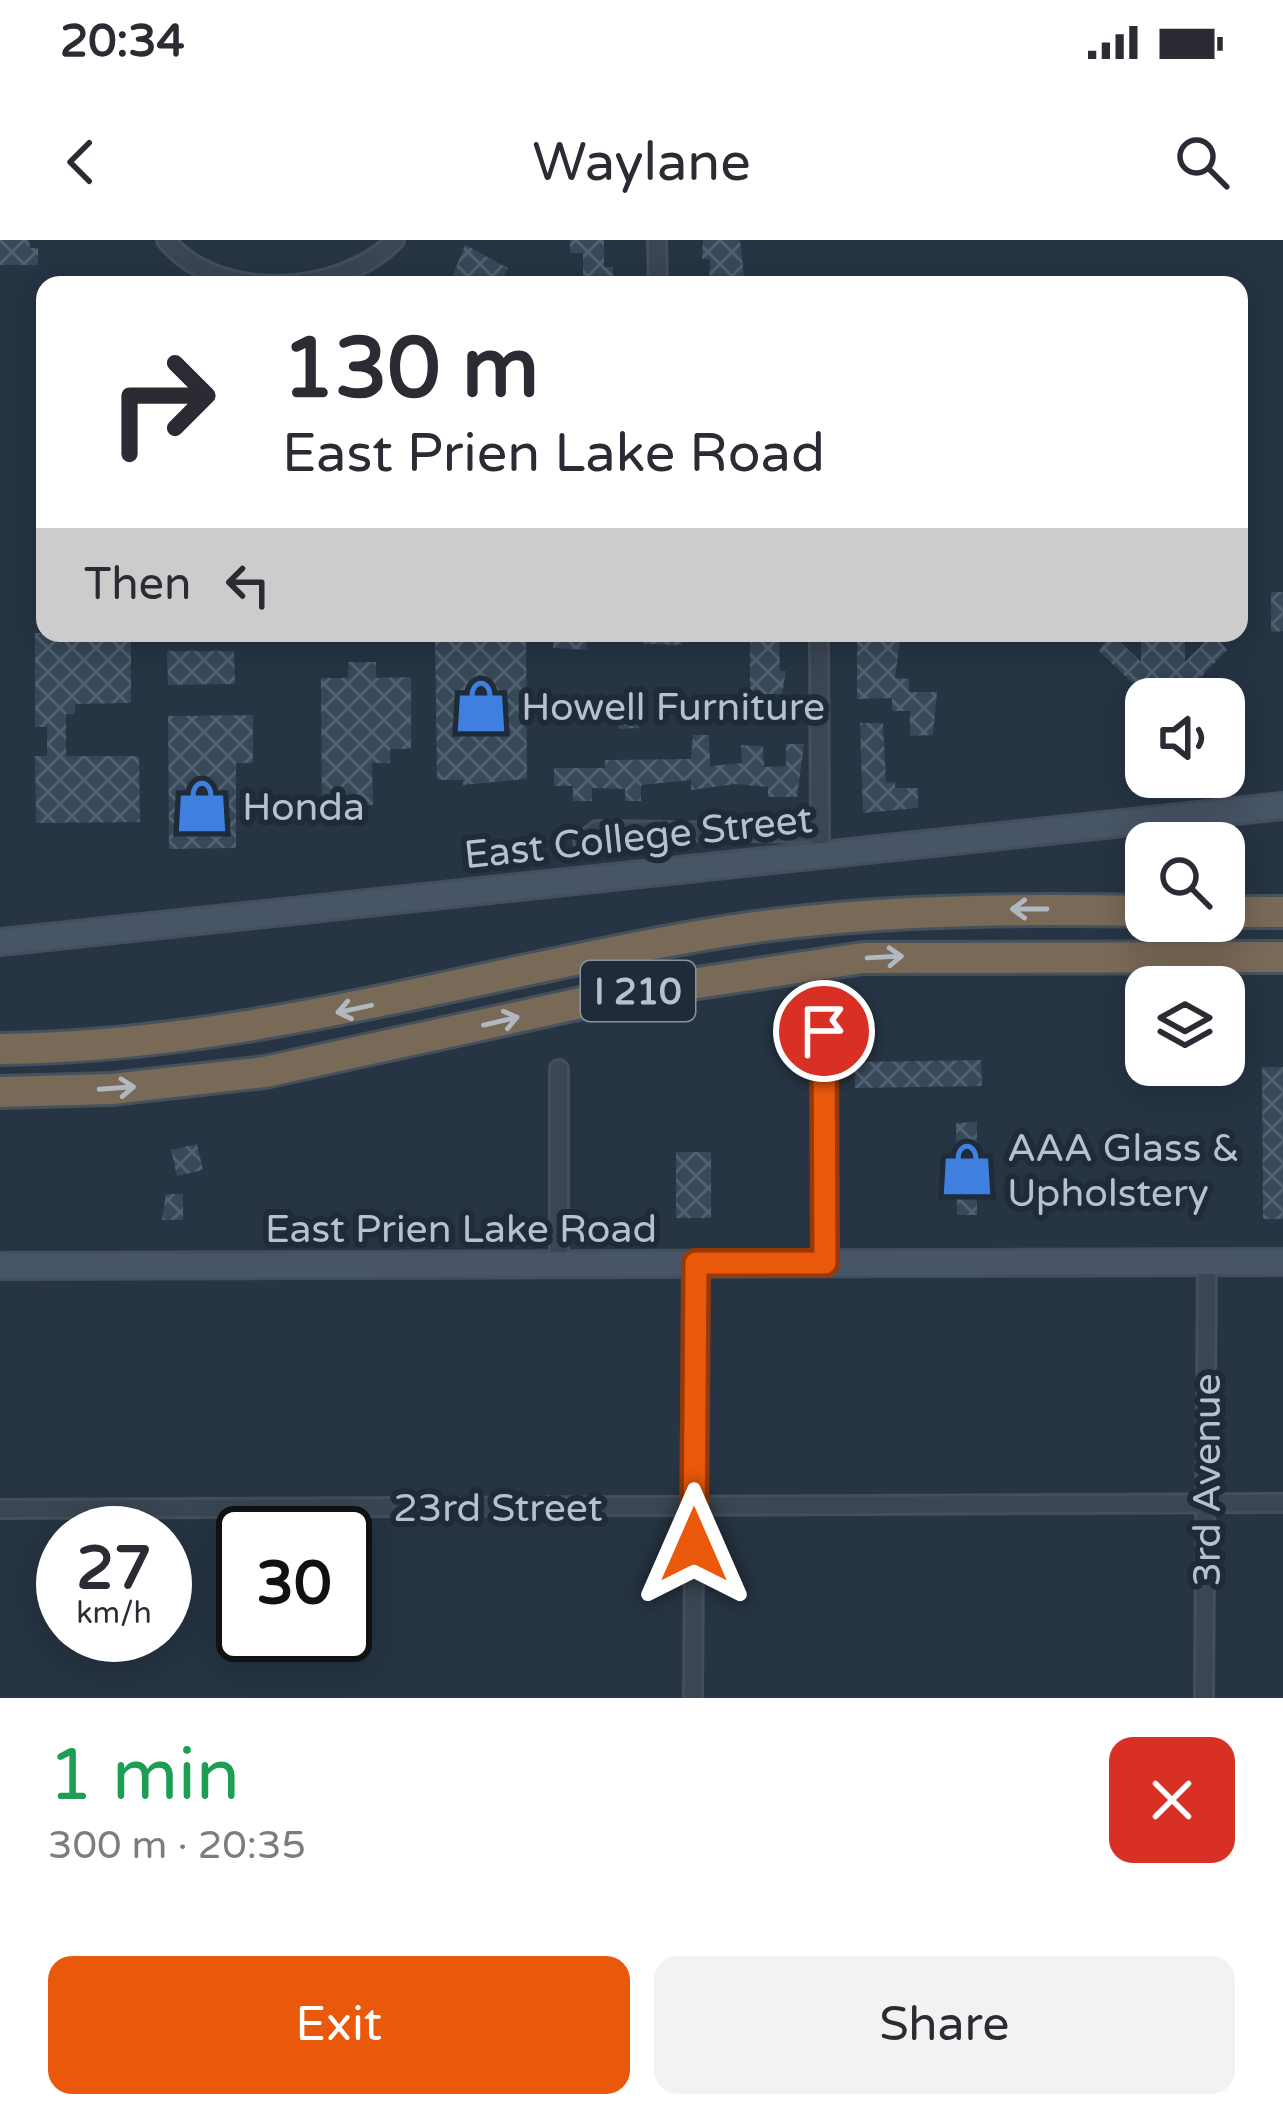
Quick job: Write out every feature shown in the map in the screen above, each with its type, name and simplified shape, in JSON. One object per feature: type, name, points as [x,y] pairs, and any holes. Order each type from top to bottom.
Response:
[{"type":"highway","name":"I 210","points":[[0,1049],[190,1037],[295,1021],[692,937],[813,919],[1008,909],[1125,911]]},
{"type":"highway","points":[[1245,912],[1283,912]]},
{"type":"highway","name":"I 210","points":[[0,1092],[112,1089],[265,1072],[638,991],[863,958],[1283,957]]},
{"type":"street","points":[[166,240],[202,270],[224,276]]},
{"type":"street","points":[[326,276],[378,255],[395,240]]},
{"type":"street","points":[[657,240],[658,276]]},
{"type":"street","points":[[583,841],[597,830],[820,844],[819,642]]},
{"type":"street","name":"East College Street","points":[[0,942],[820,844],[1283,806]]},
{"type":"street","points":[[824,1031],[825,1263]]},
{"type":"street","points":[[559,1069],[560,1264]]},
{"type":"street","name":"East Prien Lake Road","points":[[0,1266],[1283,1262]]},
{"type":"street","points":[[693,1698],[696,1263]]},
{"type":"street","name":"3rd Avenue","points":[[1204,1698],[1207,1263]]},
{"type":"street","name":"23rd Street","points":[[0,1509],[1283,1503]]},
{"type":"building","points":[[0,240],[29,240],[30,248],[38,248],[38,265],[0,265]]},
{"type":"building","points":[[570,240],[604,240],[604,267],[613,267],[613,276],[583,276],[583,253],[570,253]]},
{"type":"building","points":[[703,240],[740,240],[744,276],[709,276],[710,259],[702,259]]},
{"type":"building","points":[[465,245],[508,268],[504,276],[453,276]]},
{"type":"building","points":[[1271,592],[1283,592],[1283,631],[1271,632]]},
{"type":"building","points":[[35,633],[36,642],[131,642],[131,703],[75,704],[75,714],[66,714],[66,756],[139,756],[140,822],[36,823],[35,756],[47,756],[47,727],[35,727]]},
{"type":"building","name":"Howell Furniture","points":[[435,642],[526,642],[527,779],[463,785],[463,780],[437,780]]},
{"type":"building","points":[[553,642],[587,642],[587,650],[553,648]]},
{"type":"building","points":[[644,642],[682,642],[682,645]]},
{"type":"building","points":[[750,642],[779,642],[780,671],[786,671],[782,694],[750,694]]},
{"type":"building","points":[[857,642],[900,642],[895,678],[909,679],[909,692],[937,692],[933,735],[910,736],[910,711],[892,711],[892,698],[857,699]]},
{"type":"building","points":[[1105,642],[1120,642],[1141,662],[1141,642],[1185,642],[1185,662],[1205,642],[1221,642],[1227,650],[1200,678],[1127,678],[1099,651]]},
{"type":"building","points":[[167,651],[234,651],[235,684],[168,685]]},
{"type":"building","points":[[348,662],[376,662],[376,678],[411,677],[411,749],[390,749],[390,763],[372,763],[373,805],[322,805],[321,678],[348,678]]},
{"type":"building","points":[[638,702],[639,728],[619,729],[618,703]]},
{"type":"building","name":"Honda","points":[[253,715],[253,763],[236,763],[236,848],[169,849],[168,716]]},
{"type":"building","points":[[860,723],[883,723],[886,782],[895,782],[895,788],[918,788],[918,808],[863,813]]},
{"type":"building","points":[[693,735],[709,735],[710,766],[742,763],[741,745],[763,746],[764,767],[786,766],[786,744],[804,744],[797,797],[768,797],[768,787],[736,784],[691,790],[691,780],[641,785],[641,801],[625,801],[625,789],[592,788],[592,801],[573,801],[573,786],[554,786],[554,768],[605,768],[605,760],[691,759]]},
{"type":"building","points":[[981,1060],[982,1086],[855,1088],[854,1062]]},
{"type":"building","points":[[1262,1067],[1283,1067],[1283,1219],[1263,1219]]},
{"type":"building","name":"AAA Glass & Upholstery","points":[[977,1122],[977,1215],[957,1215],[956,1123]]},
{"type":"building","points":[[197,1144],[203,1170],[177,1176],[171,1150]]},
{"type":"building","points":[[676,1152],[711,1152],[711,1218],[676,1218]]},
{"type":"building","points":[[166,1194],[183,1194],[183,1220],[162,1220]]},
{"type":"place","name":"Howell Furniture","points":[[481,706]]},
{"type":"place","name":"Honda","points":[[202,806]]},
{"type":"place","name":"AAA Glass & Upholstery","points":[[967,1169]]},
{"type":"route","points":[[694,1545],[696,1263],[825,1263],[824,1031]]}]
